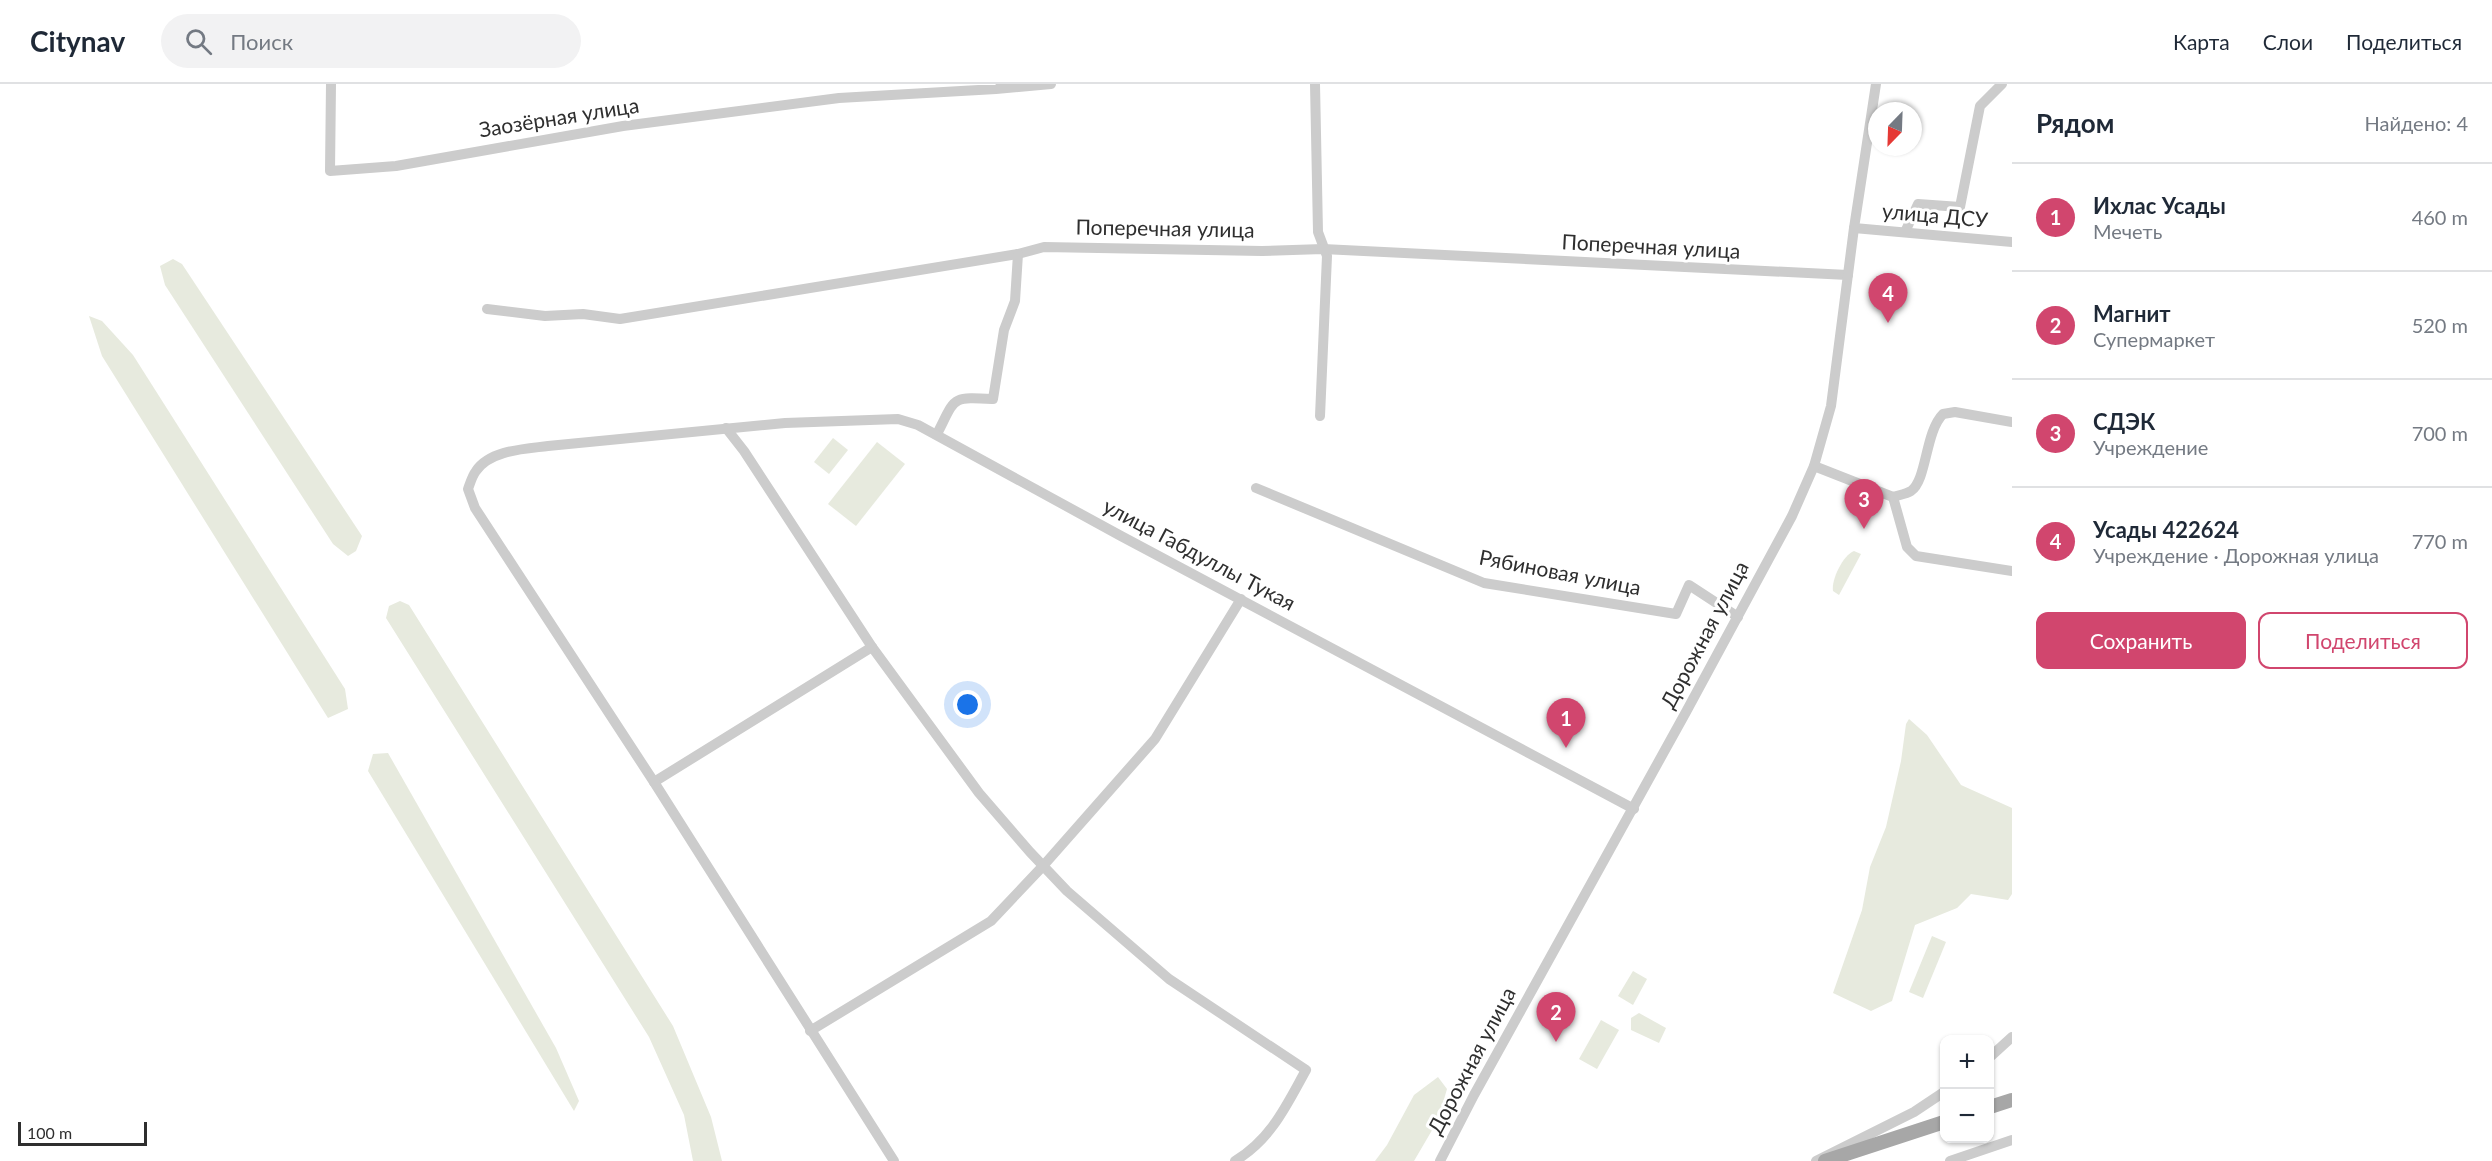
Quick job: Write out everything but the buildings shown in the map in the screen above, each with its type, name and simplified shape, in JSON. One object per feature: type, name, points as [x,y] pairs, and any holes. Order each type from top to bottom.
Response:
[{"type":"main road","points":[[1994,1105],[2012,1100]]},
{"type":"main road","points":[[1825,1161],[1940,1123]]},
{"type":"street","name":"Заозёрная улица","points":[[331,84],[330,171],[396,166],[623,126],[839,98],[1051,84]]},
{"type":"street","points":[[1315,84],[1318,232],[1327,256],[1320,416]]},
{"type":"street","name":"Дорожная улица","points":[[1440,1161],[1479,1085],[1634,809],[1791,516],[1814,466],[1831,406],[1854,228],[1876,84]]},
{"type":"street","points":[[1905,232],[1918,204],[1960,207],[1980,106],[2002,84]]},
{"type":"street","name":"улица ДСУ","points":[[1854,228],[2012,242]]},
{"type":"street","name":"Поперечная улица","points":[[487,309],[545,316],[583,314],[620,319],[1018,254],[1044,247],[1262,251],[1323,249],[1848,275]]},
{"type":"street","points":[[937,434],[953,402],[961,398],[993,399],[1004,330],[1015,301],[1018,254]]},
{"type":"street","points":[[1814,466],[1893,497],[1912,490],[1918,481],[1933,428],[1943,414],[1955,412],[2012,422]]},
{"type":"street","name":"улица Габдуллы Тукая","points":[[654,782],[475,508],[468,489],[476,470],[493,458],[519,450],[726,428],[898,419],[937,434],[1121,536],[1634,809]]},
{"type":"street","points":[[726,428],[744,451],[872,647],[979,794],[1043,866],[1066,891],[1169,978],[1306,1070],[1275,1126],[1249,1152],[1236,1161]]},
{"type":"street","name":"Рябиновая улица","points":[[1256,488],[1484,583],[1676,614],[1689,585],[1737,617]]},
{"type":"street","points":[[1893,497],[1907,547],[1916,556],[2012,571]]},
{"type":"street","points":[[810,1031],[991,921],[1043,866],[1155,739],[1241,599]]},
{"type":"street","points":[[872,647],[654,782],[894,1161]]},
{"type":"street","points":[[1994,1053],[2012,1037]]},
{"type":"street","points":[[1816,1161],[1914,1112],[1940,1095]]},
{"type":"street","points":[[1950,1161],[2012,1140]]},
{"type":"shaded area","points":[[173,259],[182,264],[362,536],[356,551],[348,556],[333,544],[165,285],[160,266]]},
{"type":"shaded area","points":[[89,316],[102,321],[133,355],[345,689],[348,709],[328,718],[102,356]]},
{"type":"shaded area","points":[[833,438],[848,450],[829,474],[814,462]]},
{"type":"shaded area","points":[[877,442],[905,464],[856,526],[828,504]]},
{"type":"shaded area","points":[[1854,551],[1861,554],[1839,595],[1833,591],[1836,575],[1846,557]]},
{"type":"shaded area","points":[[400,601],[409,605],[673,1026],[711,1117],[722,1161],[693,1161],[684,1115],[649,1037],[386,618],[389,606]]},
{"type":"shaded area","points":[[1909,719],[1927,735],[1961,785],[2012,808],[2012,894],[2008,900],[1971,894],[1957,908],[1915,925],[1892,1001],[1871,1011],[1833,993],[1862,910],[1870,867],[1886,827],[1901,761],[1906,724]]},
{"type":"shaded area","points":[[388,753],[556,1048],[579,1101],[574,1111],[368,771],[373,754]]},
{"type":"shaded area","points":[[1932,936],[1946,942],[1923,998],[1909,992]]},
{"type":"shaded area","points":[[1633,971],[1647,979],[1633,1005],[1618,996]]},
{"type":"shaded area","points":[[1639,1013],[1666,1028],[1659,1043],[1631,1030],[1631,1018]]},
{"type":"shaded area","points":[[1601,1020],[1619,1030],[1597,1069],[1579,1059]]},
{"type":"shaded area","points":[[1438,1077],[1447,1089],[1438,1120],[1414,1161],[1375,1161],[1387,1145],[1414,1095]]},
{"type":"place","name":"Усады 422624","points":[[1888,323]]},
{"type":"place","name":"СДЭК","points":[[1864,529]]},
{"type":"place","name":"Ихлас Усады","points":[[1566,748]]},
{"type":"place","name":"Магнит","points":[[1556,1042]]}]
